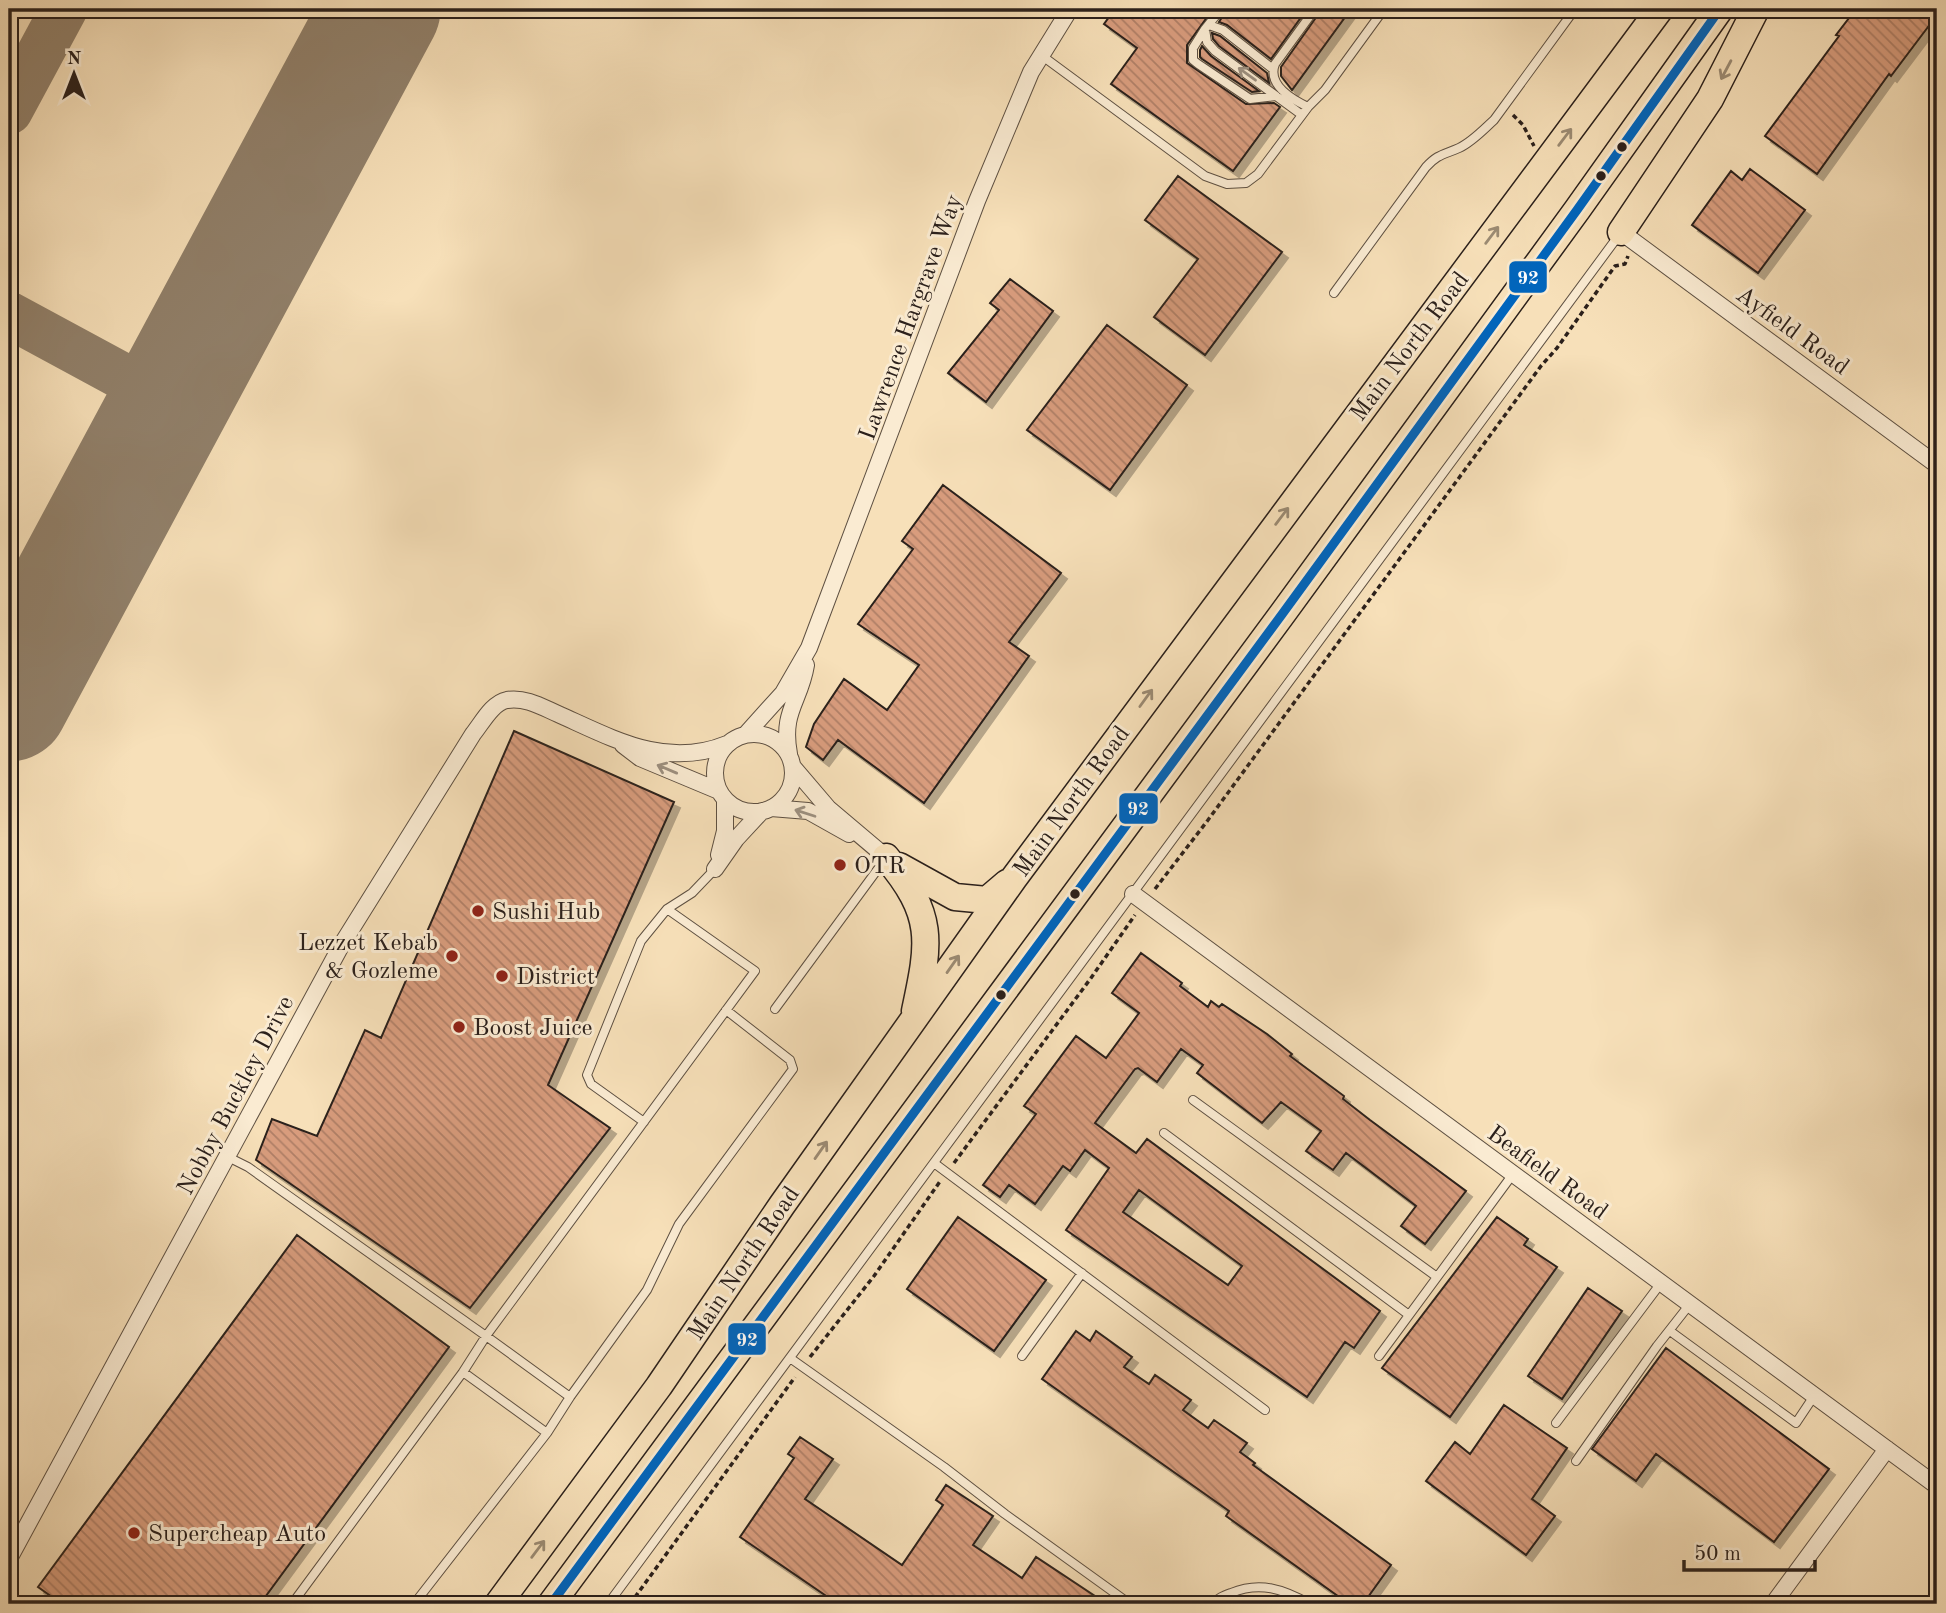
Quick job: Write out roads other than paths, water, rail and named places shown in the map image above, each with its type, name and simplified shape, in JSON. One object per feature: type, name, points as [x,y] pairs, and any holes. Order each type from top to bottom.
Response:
[{"type":"highway","name":"Main North Road","points":[[498,1604],[659,1386],[782,1205],[1014,878],[1660,9]]},
{"type":"highway","name":"Main North Road","points":[[551,1604],[1291,602],[1720,9]]},
{"type":"highway","points":[[1629,238],[1710,99],[1756,9]]},
{"type":"highway","points":[[882,854],[955,897],[986,900],[1014,878]]},
{"type":"highway","points":[[882,854],[915,897],[924,919],[927,937],[914,1020]]},
{"type":"street","name":"Lawrence Hargrave Way","points":[[746,734],[783,693],[809,648],[977,201],[1031,72],[1070,9]]},
{"type":"street","name":"Ayfield Road","points":[[1629,238],[1937,464]]},
{"type":"street","name":"Lawrence Hargrave Way","points":[[791,762],[786,724],[804,679],[809,648]]},
{"type":"street","name":"Nobby Buckley Drive","points":[[9,1559],[342,944],[473,734],[494,707],[505,700],[527,700],[618,741],[676,755],[711,751],[727,744]]},
{"type":"street","points":[[715,869],[725,831],[722,795],[714,771],[720,752],[727,744],[746,734],[768,736],[777,741],[828,808],[882,854]]},
{"type":"street","name":"Nobby Buckley Drive","points":[[618,741],[640,758],[722,795]]},
{"type":"street","points":[[715,869],[736,839],[786,795],[791,786],[791,762]]},
{"type":"street","points":[[722,795],[742,810],[786,808],[808,811],[882,854]]},
{"type":"street","name":"Beafield Road","points":[[1138,898],[1937,1486]]},
{"type":"street","points":[[1773,1604],[1887,1450]]},
{"type":"lane","points":[[1221,9],[1194,48],[1194,60],[1250,99],[1276,96]]},
{"type":"lane","points":[[1305,111],[1273,79],[1273,69],[1315,9]]},
{"type":"lane","points":[[1041,55],[1205,176],[1227,184],[1246,183],[1258,174],[1305,111],[1325,90],[1384,9]]},
{"type":"lane","points":[[1334,293],[1436,156],[1459,148],[1480,134],[1575,9]]},
{"type":"lane","points":[[1207,27],[1207,42],[1214,51],[1276,96],[1305,111]]},
{"type":"lane","points":[[1207,27],[1223,30],[1273,69]]},
{"type":"lane","points":[[608,1604],[934,1163],[1138,898],[1629,238]]},
{"type":"lane","points":[[775,1009],[882,854]]},
{"type":"lane","points":[[644,1122],[591,1084],[587,1075],[641,940],[667,909],[692,893],[715,869]]},
{"type":"lane","points":[[292,1604],[755,971],[667,909]]},
{"type":"lane","points":[[414,1604],[547,1433],[647,1290],[679,1224],[793,1069],[790,1060],[726,1010]]},
{"type":"lane","points":[[1193,1100],[1437,1277]]},
{"type":"lane","points":[[1164,1133],[1409,1315]]},
{"type":"lane","points":[[228,1157],[248,1167],[570,1397]]},
{"type":"lane","points":[[934,1163],[1265,1410]]},
{"type":"lane","points":[[1379,1356],[1513,1174]]},
{"type":"lane","points":[[1022,1356],[1082,1273]]},
{"type":"lane","points":[[1556,1423],[1661,1283]]},
{"type":"lane","points":[[1576,1461],[1690,1304]]},
{"type":"lane","points":[[1670,1331],[1796,1423],[1814,1396]]},
{"type":"lane","points":[[790,1358],[1130,1604]]},
{"type":"lane","points":[[463,1372],[547,1433]]},
{"type":"lane","points":[[1212,1604],[1217,1599],[1248,1586],[1289,1592],[1310,1604]]},
{"type":"place","name":"OTR","points":[[840,865]]},
{"type":"place","name":"Sushi Hub","points":[[478,911]]},
{"type":"place","name":"Lezzet Kebab & Gozleme","points":[[452,956]]},
{"type":"place","name":"District","points":[[502,976]]},
{"type":"place","name":"Boost Juice","points":[[459,1027]]},
{"type":"place","name":"Supercheap Auto","points":[[134,1533]]}]
